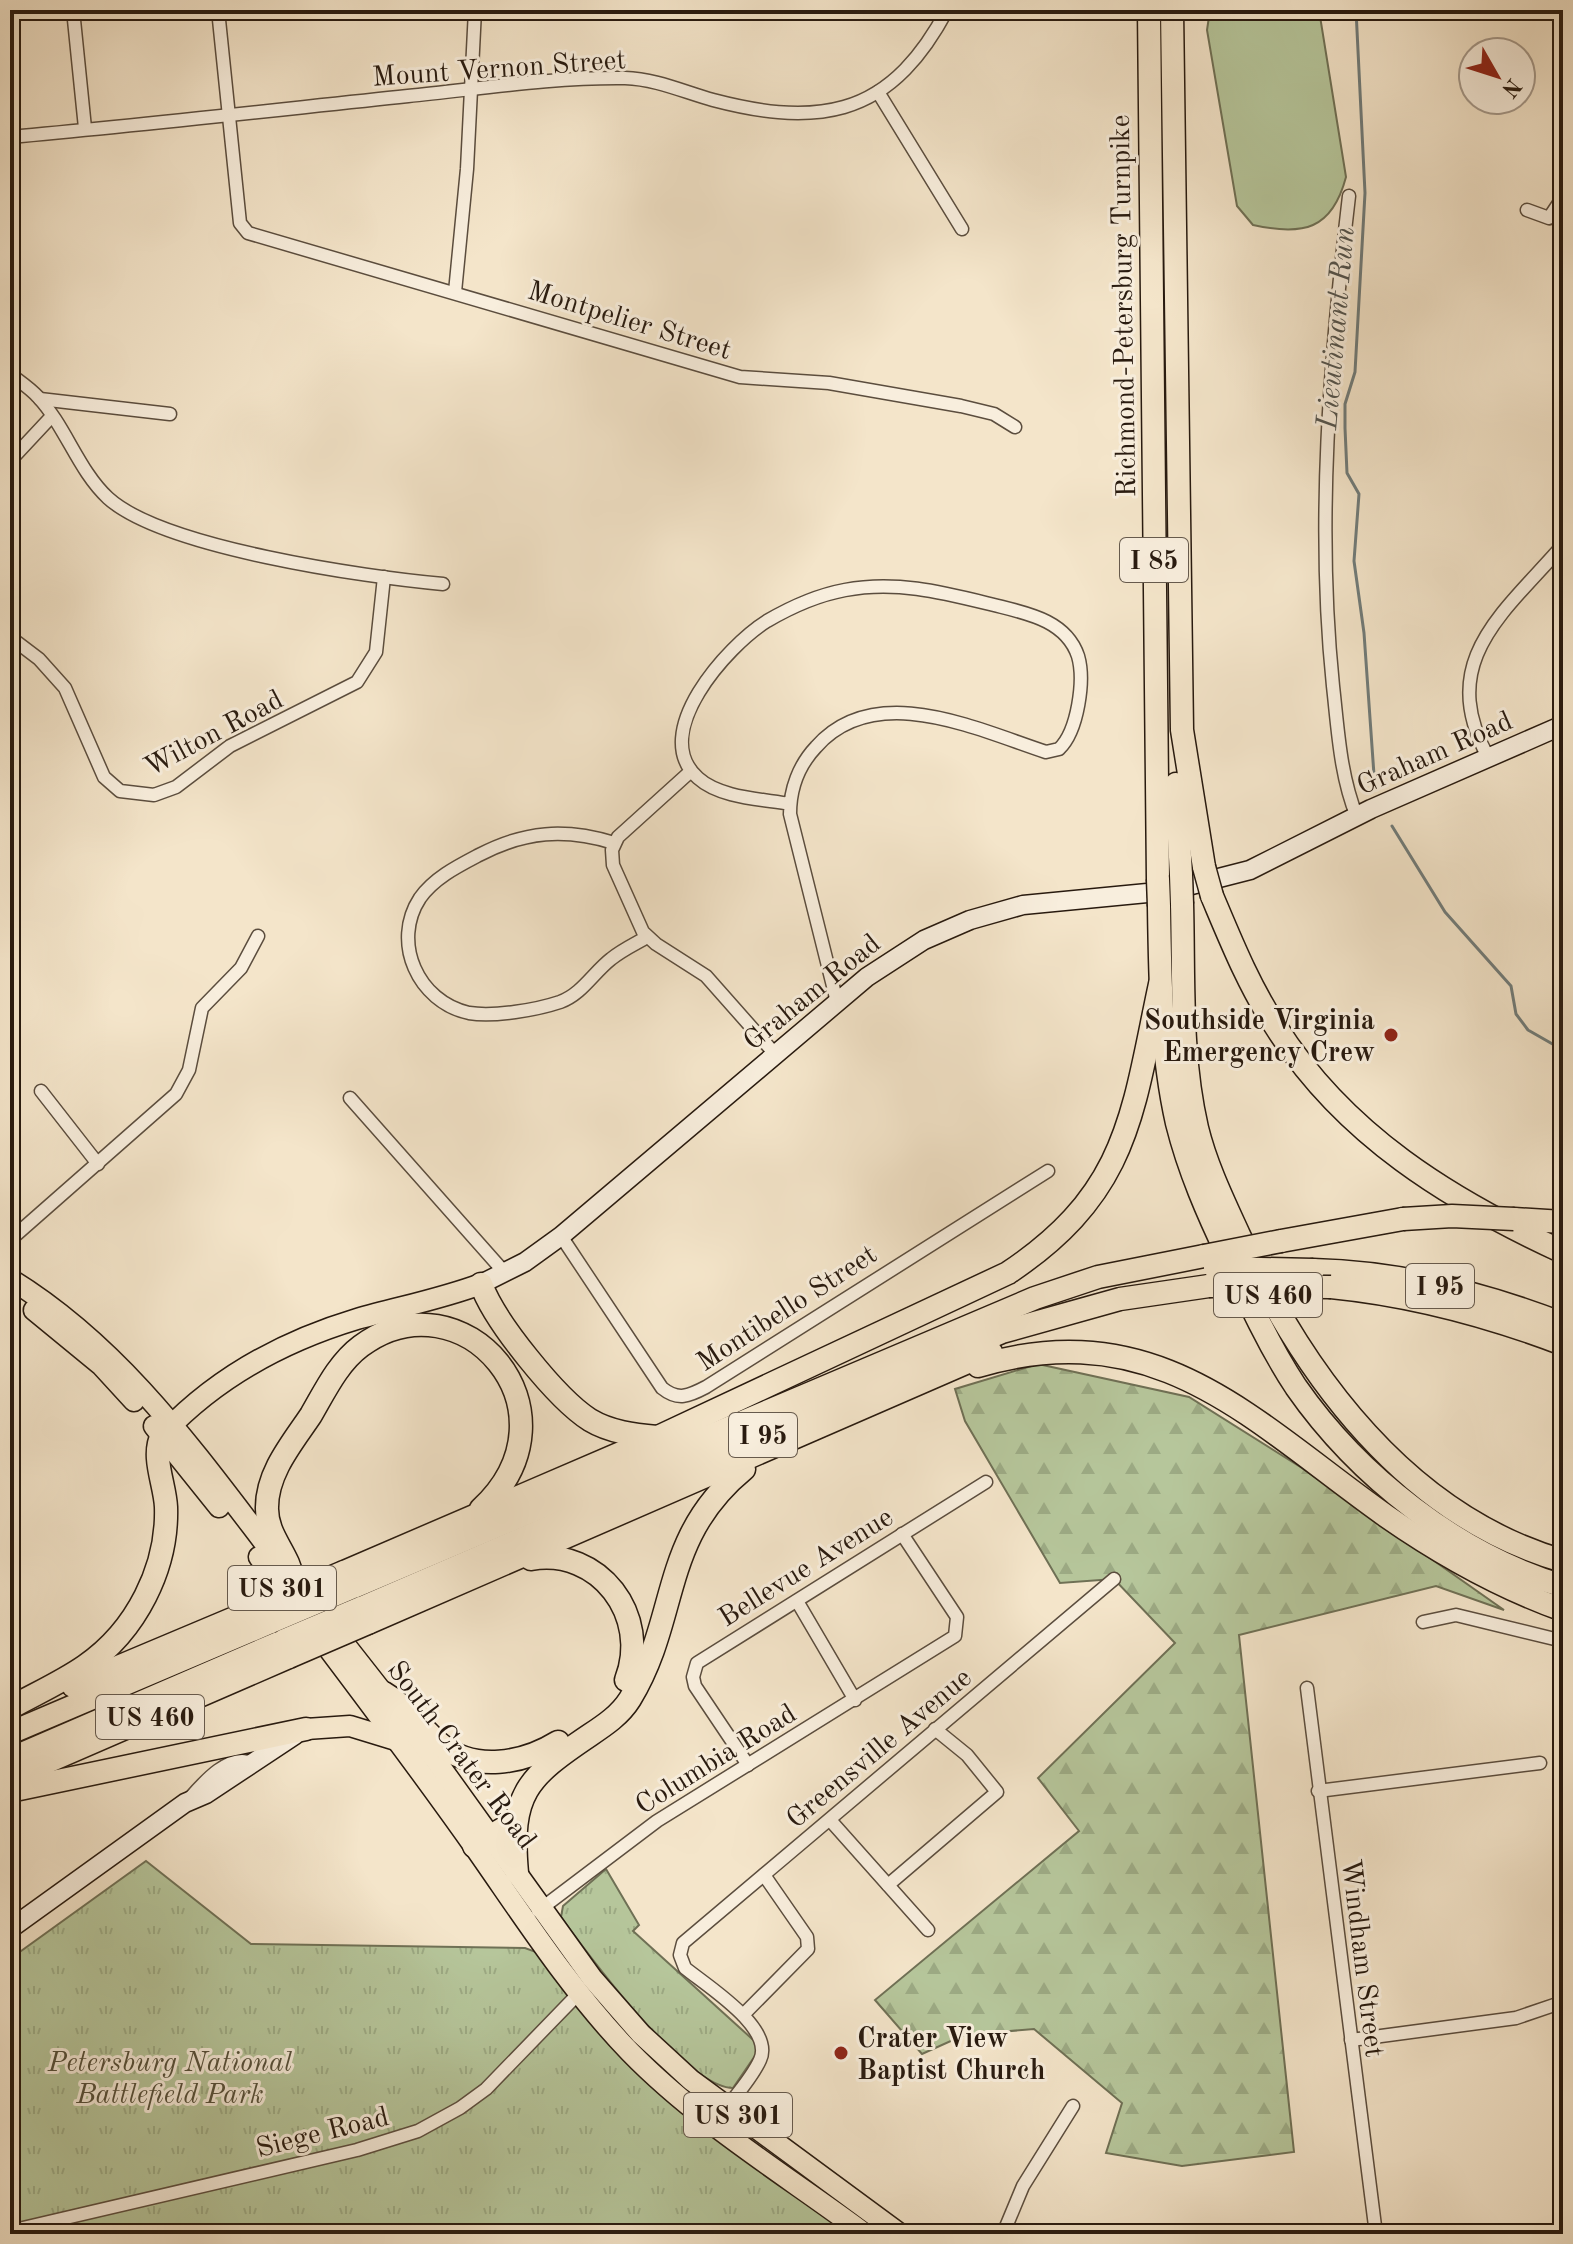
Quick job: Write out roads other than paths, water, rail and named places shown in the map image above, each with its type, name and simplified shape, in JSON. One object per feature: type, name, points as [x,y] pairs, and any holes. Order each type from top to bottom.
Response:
[{"type":"highway","name":"Richmond-Petersburg Turnpike","points":[[1149,10],[1158,879],[1171,905],[1160,984],[1172,1096],[1186,1156],[1199,1194],[1259,1324],[1295,1385],[1332,1432],[1413,1507],[1495,1558],[1563,1586]]},
{"type":"highway","name":"Richmond-Petersburg Turnpike","points":[[1172,10],[1181,680],[1188,783],[1212,896],[1241,965],[1276,1027],[1344,1112],[1440,1188],[1557,1249]]},
{"type":"highway","name":"US 460","points":[[1181,680],[1173,732],[1181,875],[1171,905],[1197,1127],[1215,1182],[1285,1327],[1331,1395],[1406,1471],[1470,1518],[1526,1548],[1563,1561]]},
{"type":"highway","name":"US 460","points":[[356,1598],[470,1519],[658,1437],[1008,1273],[1071,1223],[1104,1181],[1124,1141],[1146,1068],[1160,984]]},
{"type":"highway","points":[[1209,1270],[1281,1241],[1403,1219],[1563,1222]]},
{"type":"highway","name":"I 95","points":[[10,1759],[277,1632],[925,1343],[1035,1298],[1125,1279],[1209,1270],[1351,1271],[1438,1285],[1563,1324]]},
{"type":"highway","name":"I 95","points":[[356,1598],[1002,1332],[1084,1307],[1173,1290],[1209,1270],[1399,1296],[1473,1313],[1563,1344]]},
{"type":"highway","points":[[481,1284],[494,1313],[579,1412],[606,1428],[658,1437]]},
{"type":"highway","name":"US 460","points":[[10,1778],[277,1632],[356,1598],[510,1563],[938,1377],[1006,1344],[1089,1316],[1146,1302],[1173,1290]]},
{"type":"highway","points":[[1473,1313],[1563,1353]]},
{"type":"highway","points":[[293,1580],[290,1563],[279,1548],[267,1518],[271,1482],[343,1364],[360,1347],[386,1332],[428,1326],[459,1333],[488,1352],[507,1373],[514,1387],[523,1427],[517,1460],[500,1489],[470,1519]]},
{"type":"highway","points":[[723,1407],[925,1343]]},
{"type":"highway","points":[[938,1377],[1008,1357],[1052,1352],[1130,1359],[1181,1375],[1231,1401],[1427,1544],[1498,1584],[1563,1610]]},
{"type":"highway","points":[[10,1710],[85,1666],[102,1652],[122,1632],[147,1594],[165,1530],[164,1487],[157,1450],[167,1430]]},
{"type":"highway","points":[[517,1873],[516,1821],[534,1776],[556,1757],[609,1722],[629,1700],[694,1524],[717,1492],[770,1450]]},
{"type":"highway","points":[[384,1693],[402,1704],[442,1745],[466,1757],[494,1762],[519,1760],[544,1751],[611,1706],[628,1677],[633,1655],[632,1627],[616,1592],[595,1572],[567,1559],[545,1556],[510,1563]]},
{"type":"highway","name":"US 460","points":[[10,1710],[277,1632]]},
{"type":"highway","name":"I 95","points":[[10,1733],[277,1632]]},
{"type":"highway","points":[[10,1791],[306,1729]]},
{"type":"highway","points":[[482,1841],[516,1821]]},
{"type":"main road","name":"Graham Road","points":[[167,1430],[229,1378],[288,1344],[358,1319],[481,1284],[505,1273],[561,1236],[837,1002],[895,958],[970,920],[1023,905],[1137,895],[1218,881],[1281,856],[1357,817],[1563,725]]},
{"type":"main road","name":"South Crater Road","points":[[10,1279],[66,1316],[102,1347],[400,1742],[482,1841],[517,1873],[534,1915]]},
{"type":"main road","name":"South Crater Road","points":[[10,1295],[44,1317],[101,1365],[167,1430],[293,1580],[384,1693],[482,1841],[586,1986],[667,2059],[721,2115],[865,2234]]},
{"type":"main road","points":[[10,1929],[185,1803],[206,1794],[306,1729],[350,1726],[400,1742]]},
{"type":"main road","name":"South Crater Road","points":[[721,2115],[900,2234]]},
{"type":"street","points":[[73,10],[85,128]]},
{"type":"street","points":[[218,10],[229,115]]},
{"type":"street","points":[[455,292],[467,169],[475,10]]},
{"type":"street","name":"Mount Vernon Street","points":[[10,137],[469,90],[626,78],[664,84],[741,106],[799,113],[845,107],[878,92],[895,80],[923,50],[947,10]]},
{"type":"street","points":[[878,92],[962,229]]},
{"type":"street","name":"Montpelier Street","points":[[229,115],[240,223],[252,235],[740,377],[829,383],[961,406],[994,414],[1015,427]]},
{"type":"street","points":[[1349,196],[1329,414],[1325,582],[1344,776],[1357,817]]},
{"type":"street","points":[[1527,210],[1549,218],[1563,197]]},
{"type":"street","points":[[10,374],[40,399],[106,496],[148,524],[249,552],[384,577],[443,584]]},
{"type":"street","points":[[40,399],[170,414]]},
{"type":"street","points":[[10,461],[52,416]]},
{"type":"street","points":[[1488,757],[1471,712],[1473,659],[1485,636],[1563,545]]},
{"type":"street","name":"Wilton Road","points":[[10,637],[39,659],[65,688],[104,777],[120,791],[154,795],[176,787],[230,746],[357,682],[376,652],[384,577]]},
{"type":"street","points":[[790,804],[719,790],[691,771],[682,753],[683,726],[708,680],[741,642],[768,621],[805,602],[871,586],[938,591],[1014,610],[1044,620],[1066,636],[1080,668],[1075,712],[1065,744],[1053,752],[927,716],[898,712],[864,715],[836,729],[814,749],[796,778],[790,804],[804,876],[837,1002]]},
{"type":"street","points":[[691,771],[614,843],[613,865],[647,937],[706,976],[775,1054]]},
{"type":"street","points":[[614,843],[552,832],[519,837],[500,845],[431,886],[416,905],[408,932],[410,959],[431,993],[459,1010],[484,1014],[570,998],[608,961],[647,937]]},
{"type":"street","points":[[10,1240],[156,1113],[184,1082],[202,1008],[241,968],[258,936]]},
{"type":"street","points":[[41,1091],[98,1164]]},
{"type":"street","points":[[350,1098],[505,1273]]},
{"type":"street","name":"Montibello Street","points":[[561,1236],[662,1388],[669,1394],[685,1397],[1048,1171]]},
{"type":"street","name":"Bellevue Avenue","points":[[748,1765],[694,1683],[697,1663],[986,1482]]},
{"type":"street","name":"Columbia Road","points":[[534,1915],[657,1821],[955,1636],[959,1622],[902,1534]]},
{"type":"street","name":"Greensville Avenue","points":[[743,2015],[685,1968],[680,1955],[683,1943],[1114,1579]]},
{"type":"street","points":[[797,1601],[855,1700]]},
{"type":"street","points":[[1423,1622],[1456,1615],[1563,1641]]},
{"type":"street","name":"Windham Street","points":[[1307,1688],[1376,2234]]},
{"type":"street","points":[[888,1885],[997,1792],[967,1755],[935,1729]]},
{"type":"street","points":[[1318,1791],[1540,1763]]},
{"type":"street","points":[[830,1820],[928,1930]]},
{"type":"street","points":[[721,2115],[762,2055],[758,2032],[743,2015],[763,1991],[805,1954],[809,1943],[764,1875]]},
{"type":"street","name":"Siege Road","points":[[10,2231],[357,2150],[418,2131],[460,2108],[486,2089],[586,1986]]},
{"type":"street","points":[[1351,2040],[1516,2018],[1563,2002]]},
{"type":"street","points":[[1003,2234],[1023,2186],[1073,2106]]},
{"type":"waterway","name":"Lieutinant Run","points":[[1356,10],[1365,193],[1355,372],[1345,404],[1345,428],[1347,473],[1359,494],[1354,561],[1364,633],[1375,789]]},
{"type":"waterway","name":"Lieutinant Run","points":[[1392,826],[1445,912],[1511,986],[1516,1014],[1528,1030],[1563,1050]]},
{"type":"place","name":"Southside Virginia Emergency Crew","points":[[1391,1035]]},
{"type":"place","name":"Crater View Baptist Church","points":[[841,2053]]},
{"type":"park label","name":"Petersburg National Battlefield Park","points":[[170,2077]]}]
